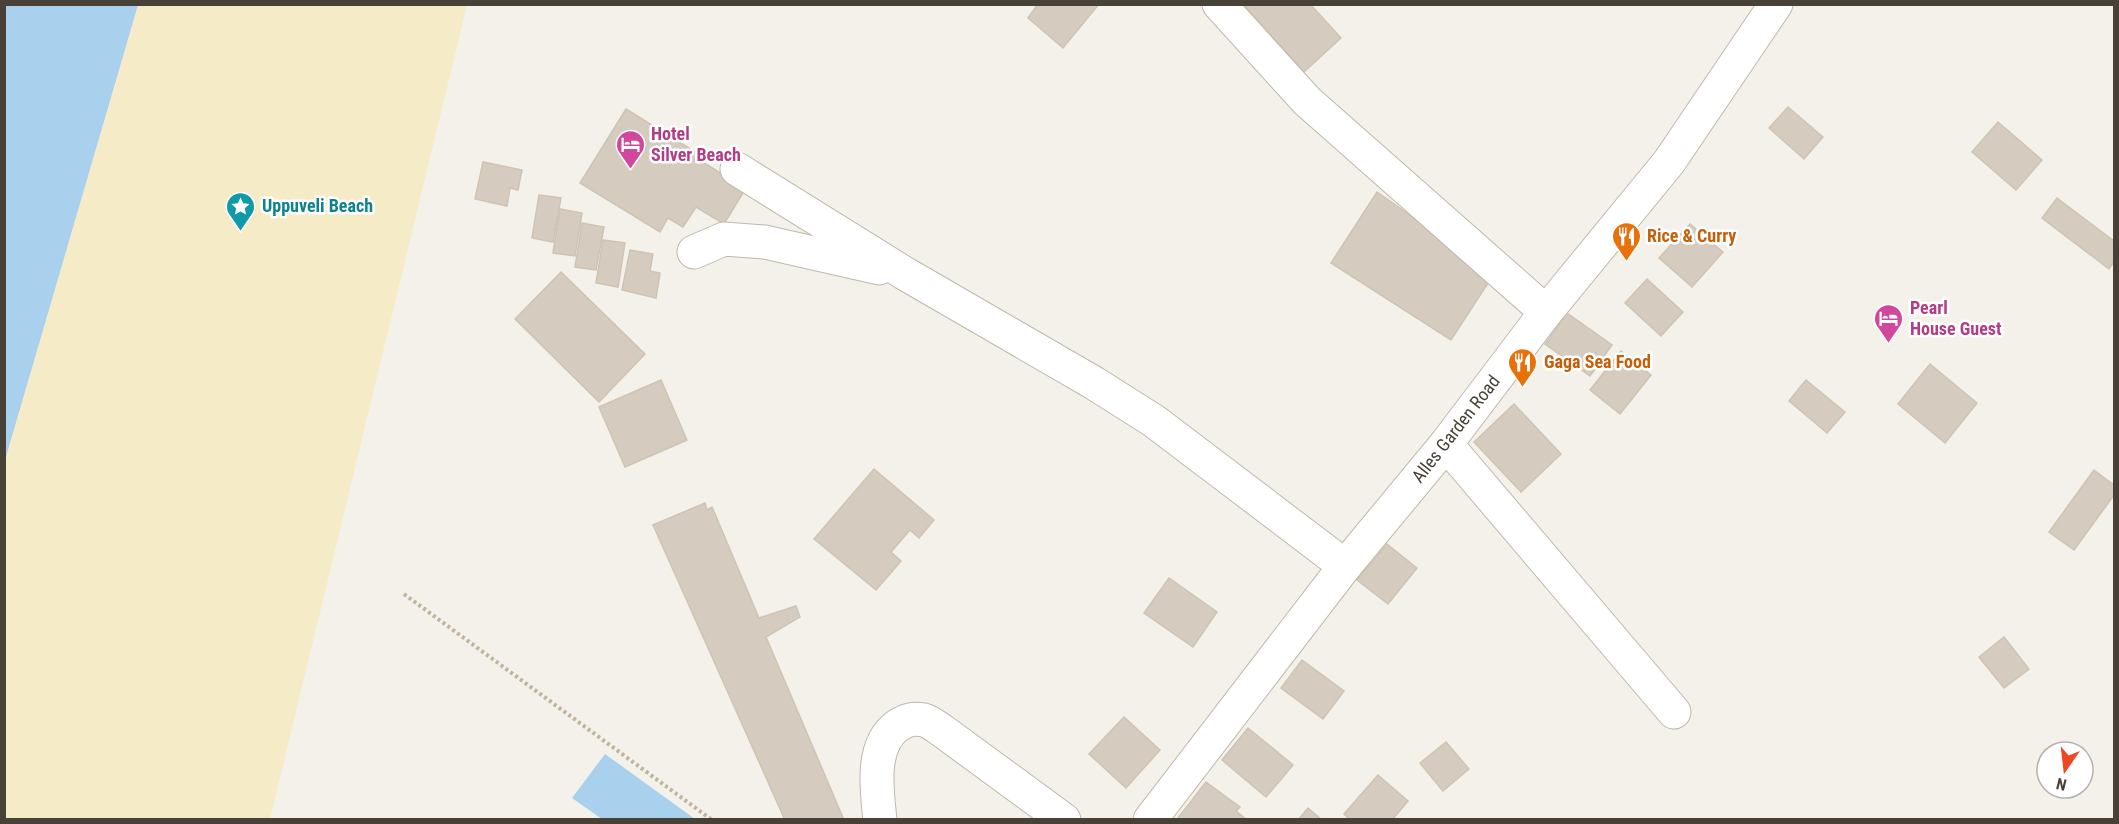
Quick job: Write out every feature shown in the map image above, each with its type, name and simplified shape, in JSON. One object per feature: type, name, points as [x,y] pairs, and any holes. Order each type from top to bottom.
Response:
[{"type":"street","points":[[1219,4],[1307,101],[1546,312]]},
{"type":"street","name":"Alles Garden Road","points":[[1157,817],[1345,566],[1446,444],[1546,312],[1669,162],[1776,4]]},
{"type":"street","points":[[737,169],[904,273],[1094,382],[1154,421],[1345,566]]},
{"type":"street","points":[[694,252],[724,239],[765,242],[904,273]]},
{"type":"street","points":[[1446,444],[1674,712]]},
{"type":"street","points":[[880,819],[878,773],[884,740],[894,728],[907,719],[925,720],[944,732],[1064,819]]},
{"type":"path","points":[[404,594],[712,819]]},
{"type":"sand","name":"Uppuveli Beach","points":[[138,5],[467,5],[270,819],[5,819],[4,460]]},
{"type":"water","points":[[4,5],[138,5],[5,460]]},
{"type":"water","points":[[605,754],[695,819],[602,819],[572,798]]},
{"type":"building","points":[[1038,4],[1099,4],[1063,48],[1028,18]]},
{"type":"building","points":[[1243,4],[1310,4],[1341,38],[1304,72]]},
{"type":"building","points":[[1788,107],[1823,137],[1804,159],[1769,128]]},
{"type":"building","points":[[626,109],[705,158],[703,162],[731,180],[728,184],[743,193],[724,224],[696,207],[683,227],[668,218],[660,232],[580,183]]},
{"type":"building","points":[[1998,122],[2042,160],[2016,190],[1972,152]]},
{"type":"building","points":[[483,162],[522,170],[518,190],[510,188],[507,206],[475,199]]},
{"type":"building","points":[[1377,192],[1494,274],[1451,340],[1331,263]]},
{"type":"building","points":[[539,195],[561,198],[553,242],[532,238]]},
{"type":"building","points":[[2057,198],[2114,241],[2114,261],[2109,269],[2042,218]]},
{"type":"building","points":[[560,209],[582,213],[575,256],[553,253]]},
{"type":"building","points":[[582,223],[604,227],[596,270],[575,267]]},
{"type":"building","points":[[1690,224],[1723,252],[1692,287],[1659,258]]},
{"type":"building","points":[[603,240],[625,243],[618,287],[596,283]]},
{"type":"building","points":[[630,250],[653,254],[650,271],[660,273],[656,298],[622,290]]},
{"type":"building","points":[[561,272],[645,354],[599,402],[515,319]]},
{"type":"building","points":[[1647,279],[1683,312],[1661,336],[1625,303]]},
{"type":"building","points":[[1567,313],[1612,345],[1590,376],[1545,344]]},
{"type":"building","points":[[1621,351],[1651,375],[1620,414],[1590,390]]},
{"type":"building","points":[[1930,364],[1977,403],[1945,443],[1898,404]]},
{"type":"building","points":[[661,380],[687,440],[625,467],[599,407]]},
{"type":"building","points":[[1806,380],[1845,412],[1827,433],[1789,401]]},
{"type":"building","points":[[1514,404],[1561,454],[1521,492],[1474,442]]},
{"type":"building","points":[[874,469],[934,520],[919,538],[910,530],[891,552],[901,561],[876,590],[814,539]]},
{"type":"building","points":[[2094,470],[2114,485],[2114,495],[2074,550],[2049,532]]},
{"type":"building","points":[[705,503],[707,510],[712,507],[759,618],[796,606],[800,617],[766,637],[844,820],[785,820],[653,525]]},
{"type":"building","points":[[1387,544],[1417,568],[1388,604],[1357,580]]},
{"type":"building","points":[[1169,578],[1217,612],[1193,647],[1144,613]]},
{"type":"building","points":[[2004,637],[2029,669],[2004,688],[1979,657]]},
{"type":"building","points":[[1302,660],[1344,691],[1323,719],[1281,688]]},
{"type":"building","points":[[1124,717],[1160,750],[1126,788],[1089,754]]},
{"type":"building","points":[[1248,728],[1293,765],[1266,797],[1222,760]]},
{"type":"building","points":[[1446,742],[1469,769],[1443,791],[1420,763]]},
{"type":"building","points":[[1378,775],[1408,801],[1392,820],[1350,820],[1344,814]]},
{"type":"building","points":[[1206,782],[1240,807],[1236,811],[1247,820],[1180,820],[1178,818]]},
{"type":"building","points":[[1308,808],[1322,820],[1298,820]]},
{"type":"place","name":"Hotel Silver Beach","points":[[630,170]]},
{"type":"place","name":"Uppuveli Beach","points":[[241,232]]},
{"type":"place","name":"Rice & Curry","points":[[1626,262]]},
{"type":"place","name":"Pearl House Guest","points":[[1889,344]]},
{"type":"place","name":"Gaga Sea Food","points":[[1523,388]]}]
